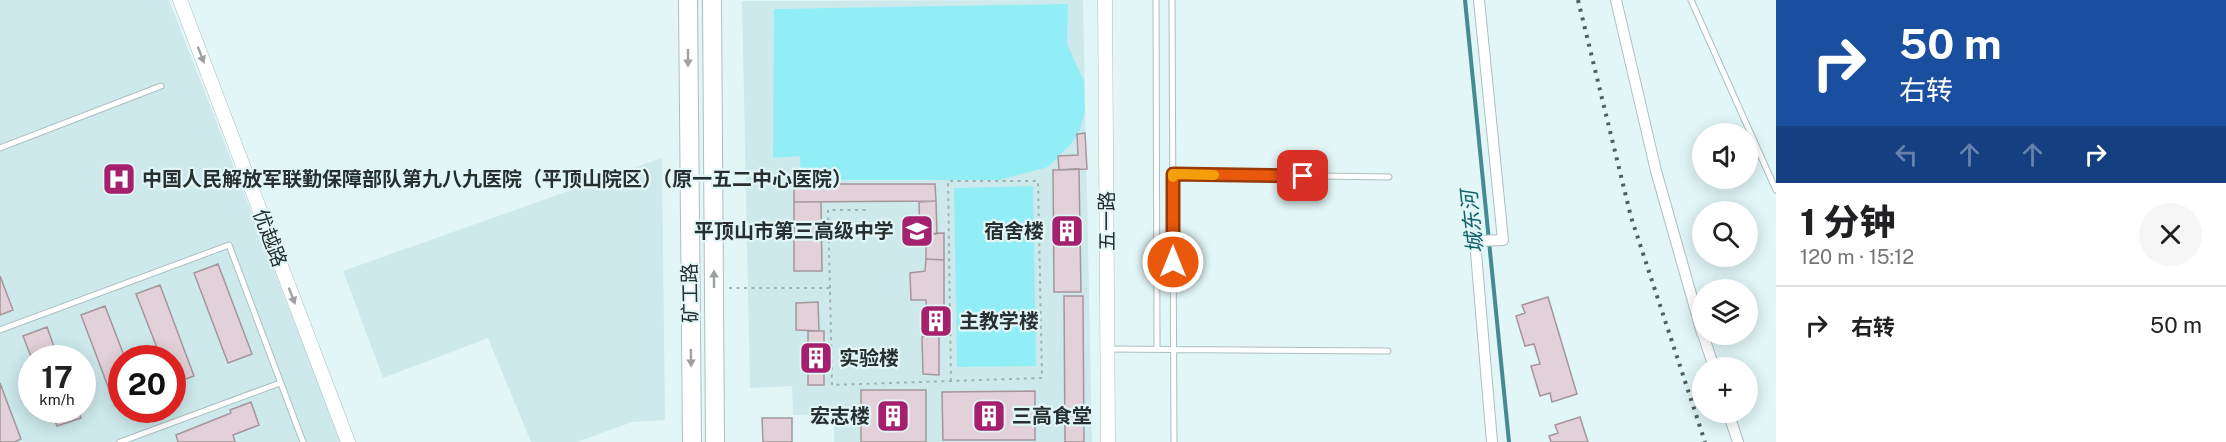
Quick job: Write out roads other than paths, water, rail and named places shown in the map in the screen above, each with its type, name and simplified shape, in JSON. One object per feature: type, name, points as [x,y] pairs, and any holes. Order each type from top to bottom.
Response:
[{"type":"main road","name":"矿工路","points":[[688,0],[692,442]]},
{"type":"main road","name":"矿工路","points":[[712,0],[715,442]]},
{"type":"street","name":"优越路","points":[[180,0],[348,442]]},
{"type":"street","name":"五一路","points":[[1106,0],[1108,442]]},
{"type":"street","points":[[1479,0],[1503,240],[1475,241],[1492,442]]},
{"type":"street","points":[[1616,0],[1656,171],[1692,301]]},
{"type":"street","points":[[1732,423],[1738,442]]},
{"type":"lane","points":[[1156,0],[1157,349]]},
{"type":"lane","points":[[1172,0],[1174,442]]},
{"type":"lane","points":[[1691,0],[1776,190]]},
{"type":"lane","points":[[0,148],[161,86]]},
{"type":"lane","points":[[1173,174],[1389,177]]},
{"type":"lane","points":[[0,330],[229,245],[303,442]]},
{"type":"lane","points":[[1108,349],[1388,351]]},
{"type":"lane","points":[[120,442],[280,383]]},
{"type":"waterway","name":"城东河","points":[[1465,0],[1509,442]]},
{"type":"railway","points":[[1578,0],[1631,217],[1705,442]]},
{"type":"place","name":"中国人民解放军联勤保障部队第九八九医院（平顶山院区）（原一五二中心医院）","points":[[119,179]]},
{"type":"place","name":"平顶山市第三高级中学","points":[[917,231]]},
{"type":"place","name":"宿舍楼","points":[[1067,231]]},
{"type":"place","name":"主教学楼","points":[[936,321]]},
{"type":"place","name":"实验楼","points":[[816,358]]},
{"type":"place","name":"宏志楼","points":[[893,416]]},
{"type":"place","name":"三高食堂","points":[[989,416]]}]
